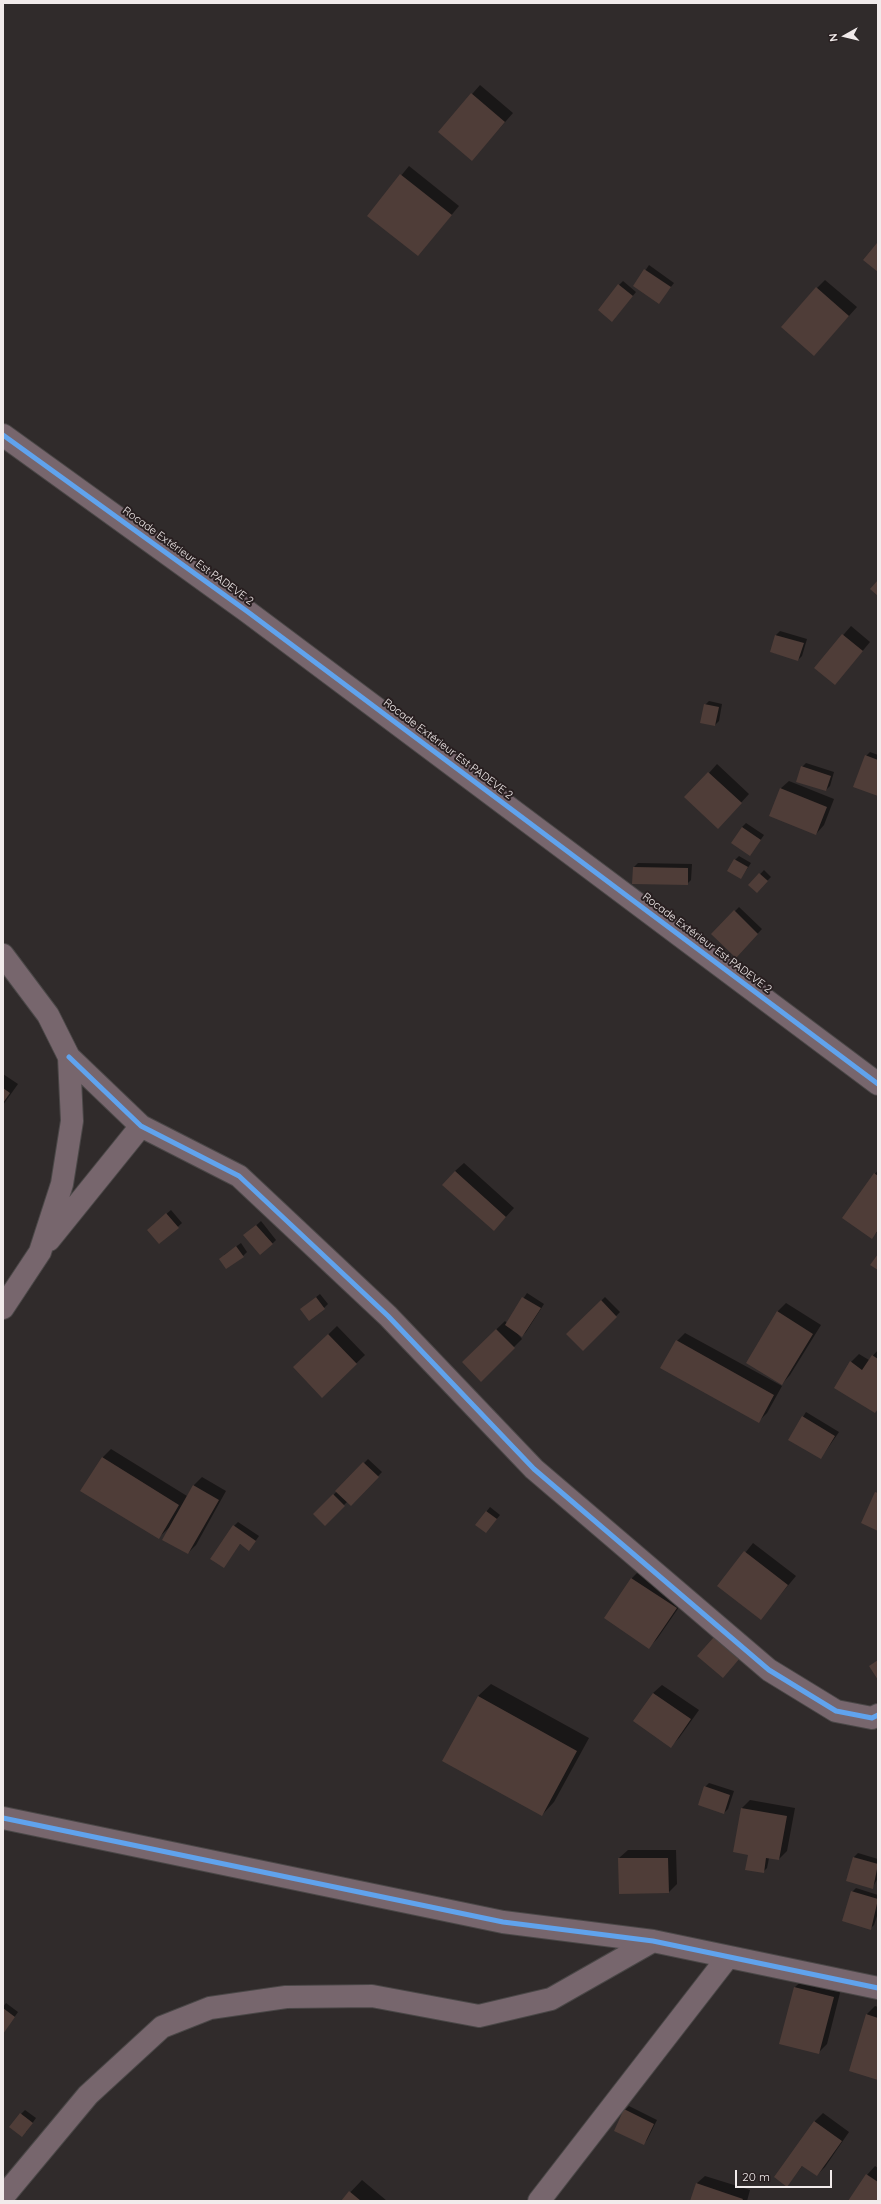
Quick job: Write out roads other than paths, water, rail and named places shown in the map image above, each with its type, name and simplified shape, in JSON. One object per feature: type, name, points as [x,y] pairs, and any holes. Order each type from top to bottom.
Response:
[{"type":"street","name":"Rocade Extérieur Est PADEVE 2","points":[[3,435],[248,612],[874,1074]]},
{"type":"street","points":[[3,955],[48,1015],[69,1057],[141,1126],[239,1176],[388,1316],[534,1469],[769,1670],[836,1711],[872,1718],[878,1715]]},
{"type":"street","points":[[40,1252],[62,1184],[72,1121],[69,1057]]},
{"type":"street","points":[[3,1308],[40,1252],[141,1126]]},
{"type":"street","points":[[3,1818],[503,1922],[653,1941],[878,1988]]},
{"type":"street","points":[[3,2198],[88,2095],[162,2027],[210,2008],[286,1997],[372,1996],[479,2016],[551,1999],[653,1941]]},
{"type":"street","points":[[539,2201],[728,1957]]}]
